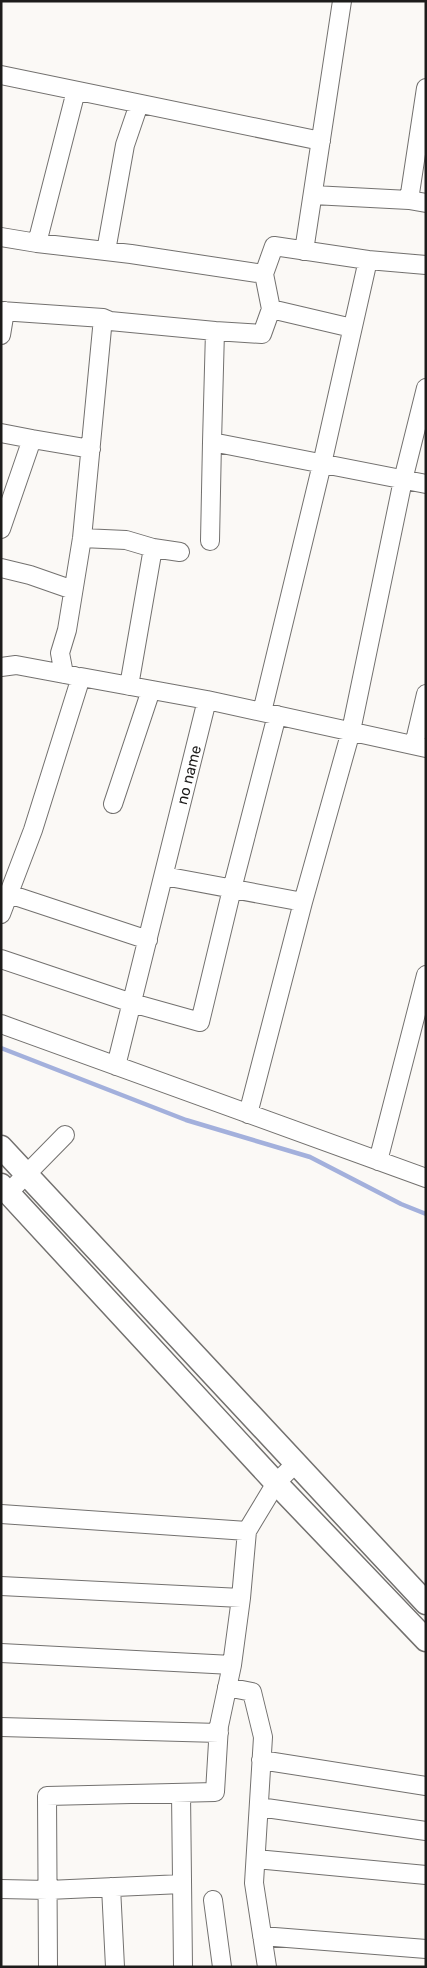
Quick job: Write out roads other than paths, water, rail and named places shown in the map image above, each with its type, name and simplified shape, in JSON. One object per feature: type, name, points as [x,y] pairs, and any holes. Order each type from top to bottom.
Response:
[{"type":"main road","points":[[1,1147],[426,1603]]},
{"type":"main road","points":[[5,1189],[276,1483],[426,1640]]},
{"type":"main road","points":[[184,1384],[204,1366]]},
{"type":"street","points":[[304,251],[342,1]]},
{"type":"street","points":[[1,76],[321,141]]},
{"type":"street","points":[[313,195],[418,201],[426,88]]},
{"type":"street","points":[[38,243],[76,91]]},
{"type":"street","points":[[106,251],[125,145],[139,104]]},
{"type":"street","points":[[1,237],[264,274]]},
{"type":"street","points":[[1,335],[3,311],[103,318],[110,321],[262,334],[271,309],[264,274],[274,246],[368,260],[426,266]]},
{"type":"street","points":[[1,959],[132,1003],[200,1022],[232,889],[322,464],[368,260]]},
{"type":"street","points":[[271,309],[352,328]]},
{"type":"street","points":[[1,914],[33,830],[73,676],[60,653],[67,630],[82,538],[103,318]]},
{"type":"street","points":[[210,540],[215,331]]},
{"type":"street","points":[[248,1114],[303,902],[351,731],[403,480],[426,388]]},
{"type":"street","points":[[1,433],[91,448]]},
{"type":"street","points":[[1,529],[32,439]]},
{"type":"street","points":[[212,442],[426,484]]},
{"type":"street","points":[[82,538],[126,540],[153,548],[180,552]]},
{"type":"street","points":[[129,686],[153,548]]},
{"type":"street","points":[[1,568],[30,575],[73,590]]},
{"type":"street","points":[[3,671],[16,665],[208,700],[420,746],[426,694]]},
{"type":"street","points":[[113,804],[151,690]]},
{"type":"street","name":"no name","points":[[116,1066],[208,700]]},
{"type":"street","points":[[164,876],[303,902]]},
{"type":"street","points":[[9,894],[148,940]]},
{"type":"street","points":[[378,1161],[426,975]]},
{"type":"street","points":[[1,1024],[426,1178]]},
{"type":"street","points":[[5,1189],[26,1174],[64,1135]]},
{"type":"street","points":[[48,1967],[47,1796],[215,1792],[219,1733],[232,1665],[247,1531],[276,1483],[295,1464]]},
{"type":"street","points":[[1,1514],[247,1531]]},
{"type":"street","points":[[1,1586],[241,1598]]},
{"type":"street","points":[[1,1653],[232,1665]]},
{"type":"street","points":[[227,1687],[252,1692],[262,1737],[254,1883],[267,1967]]},
{"type":"street","points":[[1,1727],[219,1733]]},
{"type":"street","points":[[261,1760],[426,1786]]},
{"type":"street","points":[[181,1793],[182,1967]]},
{"type":"street","points":[[259,1807],[426,1831]]},
{"type":"street","points":[[256,1859],[426,1875]]},
{"type":"street","points":[[1,1889],[48,1890],[182,1884]]},
{"type":"street","points":[[111,1887],[114,1967]]},
{"type":"street","points":[[213,1900],[222,1967]]},
{"type":"street","points":[[262,1936],[426,1948]]},
{"type":"waterway","points":[[1,1048],[186,1120],[310,1157],[401,1204],[426,1214]]}]
